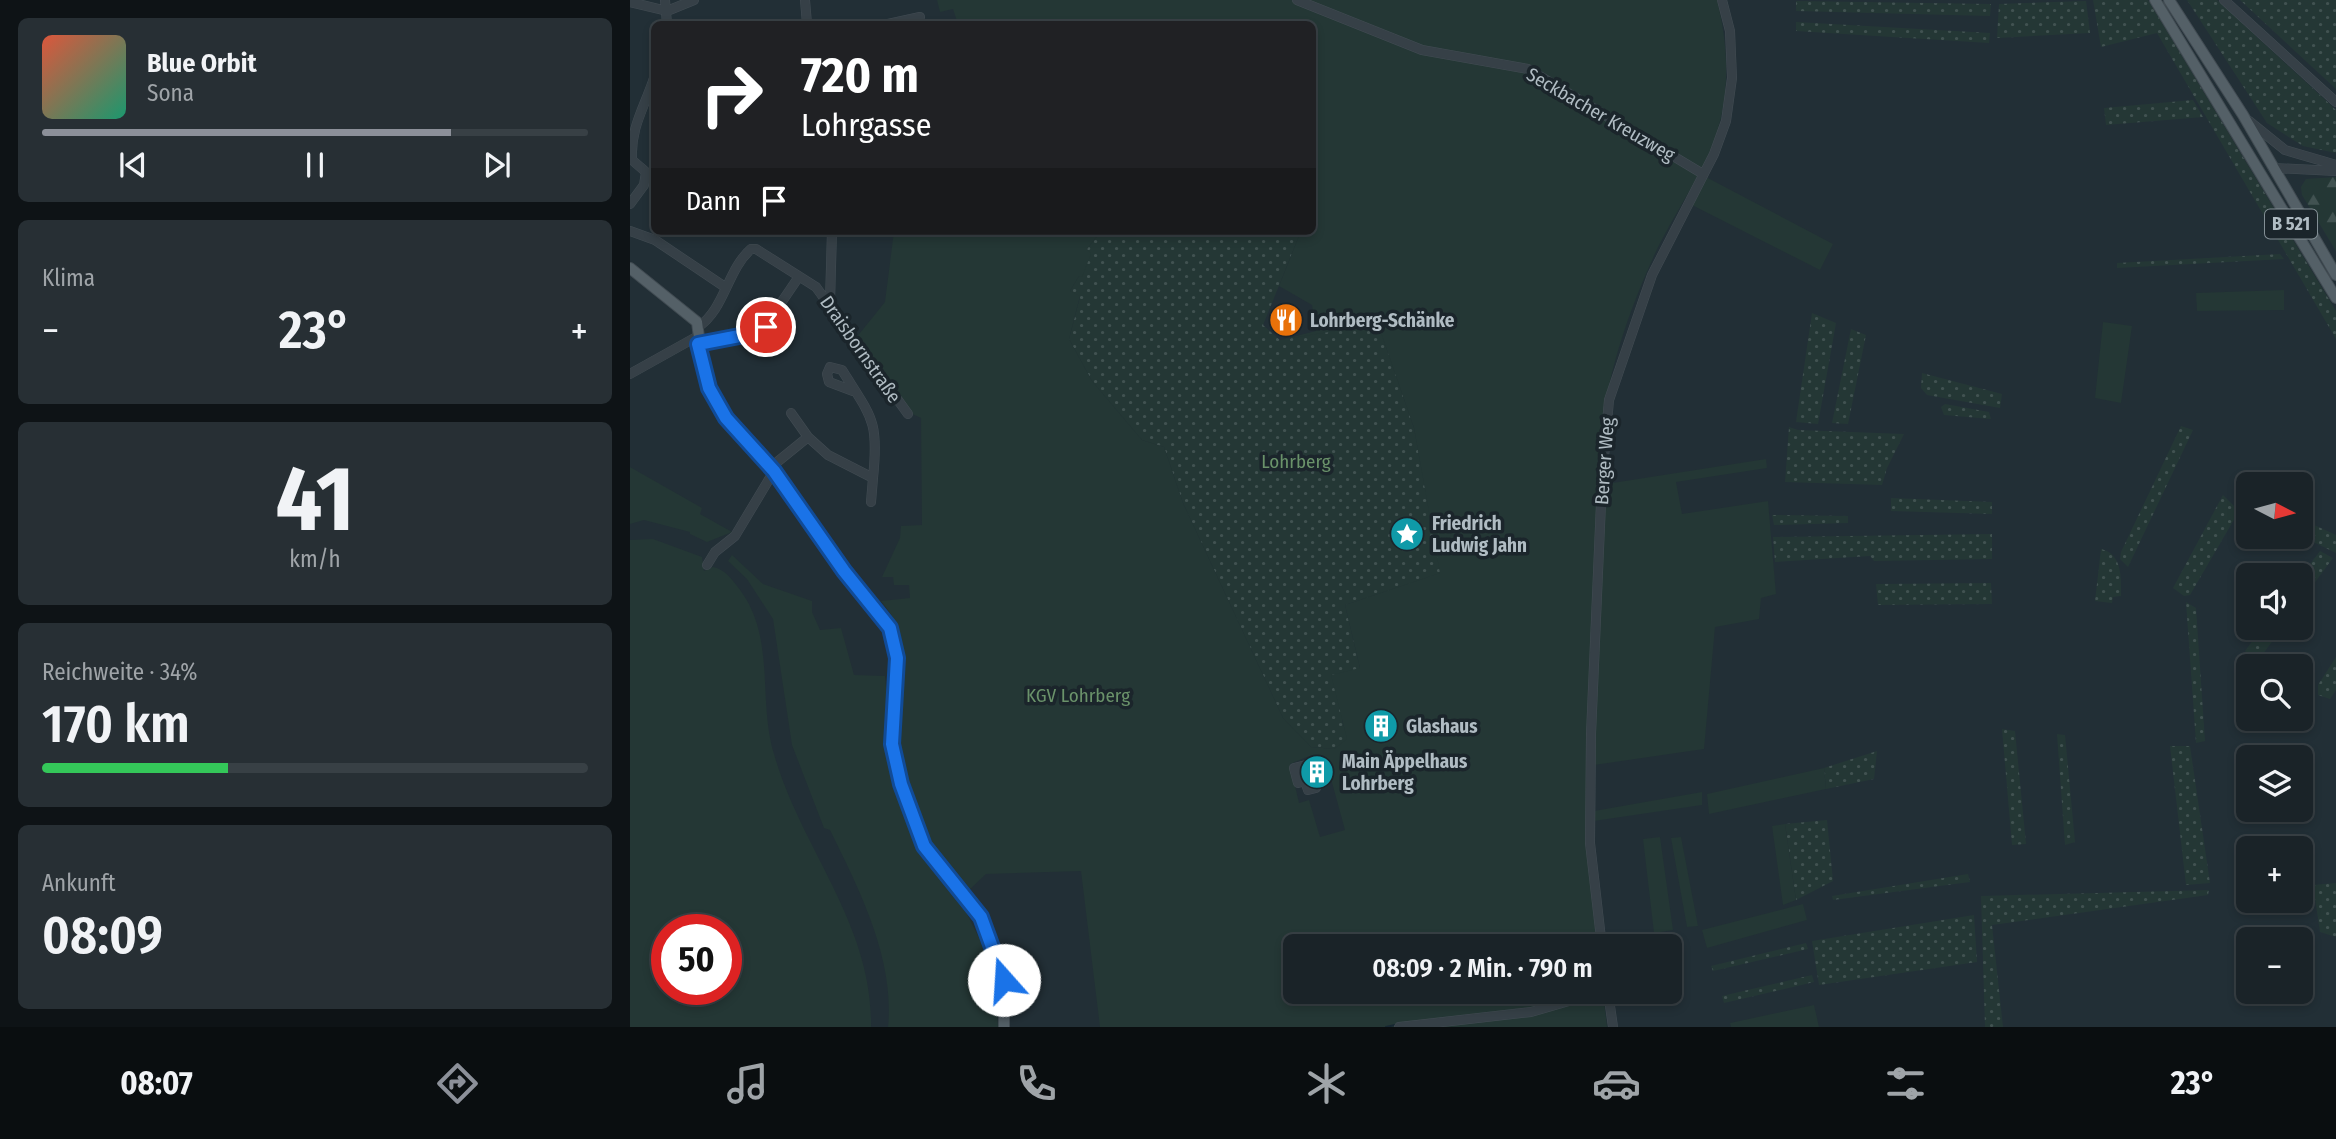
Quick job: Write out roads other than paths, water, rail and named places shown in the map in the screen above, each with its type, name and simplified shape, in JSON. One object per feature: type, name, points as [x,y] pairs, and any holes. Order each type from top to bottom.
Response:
[{"type":"main road","name":"B 521","points":[[2155,0],[2336,298]]},
{"type":"main road","name":"B 521","points":[[2169,0],[2243,115],[2336,275]]},
{"type":"main road","points":[[2245,150],[2273,168]]},
{"type":"main road","points":[[630,268],[673,300],[698,335],[706,379],[718,405],[734,429],[773,469],[844,571],[890,628],[897,658],[892,744],[901,784],[924,846],[981,917],[1004,980],[1004,1027]]},
{"type":"street","points":[[665,0],[667,21]]},
{"type":"street","points":[[630,2],[667,11],[694,0]]},
{"type":"street","points":[[805,0],[807,21]]},
{"type":"street","name":"Seckbacher Kreuzweg","points":[[1297,0],[1422,50],[1528,69],[1703,174]]},
{"type":"street","name":"Berger Weg","points":[[1600,934],[1590,843],[1591,734],[1602,480],[1609,400],[1643,298],[1726,121],[1732,78],[1730,31],[1722,0]]},
{"type":"street","points":[[2224,0],[2336,102]]},
{"type":"street","points":[[902,21],[920,17]]},
{"type":"street","points":[[630,149],[632,130],[651,85]]},
{"type":"street","points":[[2243,115],[2285,150],[2336,168]]},
{"type":"street","points":[[630,204],[644,185],[650,171],[633,164]]},
{"type":"street","points":[[2273,168],[2336,168]]},
{"type":"street","points":[[630,231],[656,240],[725,287]]},
{"type":"street","points":[[830,302],[832,235]]},
{"type":"street","name":"Draisbornstraße","points":[[698,335],[746,254],[754,249],[798,278],[816,286],[908,414]]},
{"type":"street","points":[[816,286],[831,274]]},
{"type":"street","points":[[630,374],[698,335],[762,331],[798,278]]},
{"type":"street","points":[[853,391],[867,409],[875,428],[871,502]]},
{"type":"street","points":[[791,413],[808,438],[837,461],[873,478]]},
{"type":"street","points":[[707,565],[715,552],[735,536],[773,469],[808,438]]},
{"type":"street","points":[[1399,1027],[1531,1012],[1559,1004]]},
{"type":"street","points":[[1610,1004],[1613,1027]]},
{"type":"waterway","points":[[1386,1027],[1395,1025]]},
{"type":"place","name":"Lohrberg-Schänke","points":[[1286,320]]},
{"type":"place","name":"Friedrich Ludwig Jahn","points":[[1407,534]]},
{"type":"place","name":"Glashaus","points":[[1381,726]]},
{"type":"place","name":"Main Äppelhaus Lohrberg","points":[[1317,772]]},
{"type":"park label","name":"Lohrberg","points":[[1296,461]]},
{"type":"park label","name":"KGV Lohrberg","points":[[1078,695]]}]
